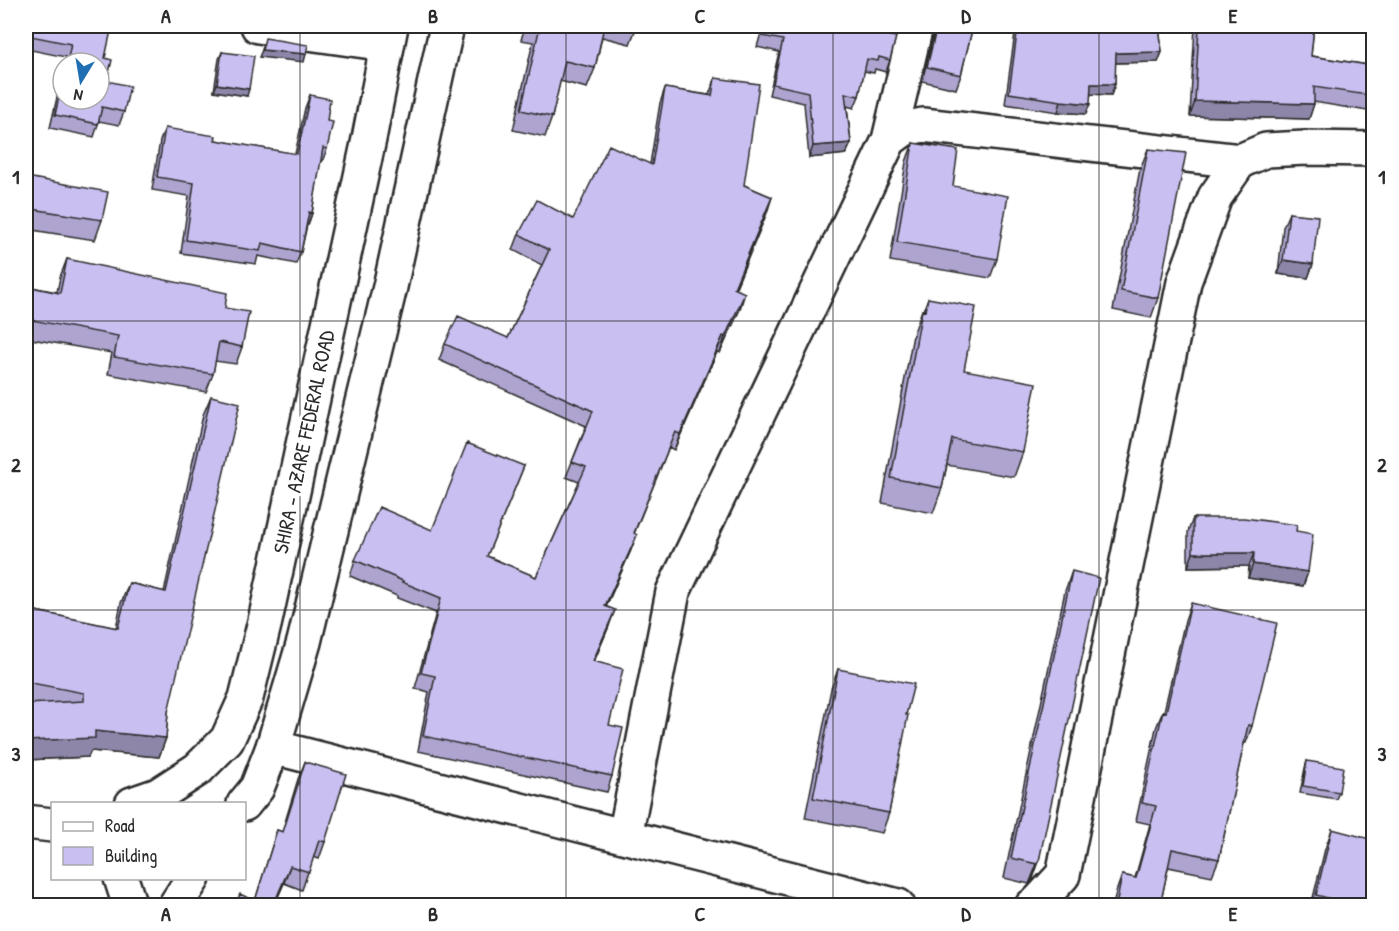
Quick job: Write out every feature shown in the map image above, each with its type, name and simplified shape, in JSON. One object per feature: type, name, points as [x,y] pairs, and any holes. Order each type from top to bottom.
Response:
[{"type":"street","points":[[258,26],[389,35]]},
{"type":"street","points":[[246,802],[256,788],[273,747],[304,642],[390,287],[447,26]]},
{"type":"street","points":[[626,836],[673,592],[889,140],[916,26]]},
{"type":"street","name":"SHIRA - AZARE FEDERAL ROAD","points":[[138,802],[158,795],[198,769],[227,740],[246,698],[265,621],[338,284],[389,35]]},
{"type":"street","points":[[889,140],[904,129],[922,125],[1240,161],[1266,150],[1374,149]]},
{"type":"street","points":[[1032,906],[1060,890],[1184,282],[1215,197],[1240,161]]},
{"type":"street","points":[[338,284],[390,287]]},
{"type":"street","points":[[273,747],[898,906]]},
{"type":"street","points":[[26,822],[51,825]]},
{"type":"street","points":[[121,880],[130,906]]},
{"type":"street","points":[[175,906],[192,880]]},
{"type":"building","points":[[26,26],[112,26],[107,51],[70,51],[71,44],[26,35]]},
{"type":"building","points":[[540,26],[604,26],[595,68],[565,61],[552,117],[521,110]]},
{"type":"building","points":[[764,26],[858,26],[857,30],[896,37],[890,60],[879,57],[878,61],[867,59],[859,96],[845,93],[851,143],[813,146],[808,92],[773,84],[783,40],[762,36]]},
{"type":"building","points":[[937,26],[973,26],[961,75],[927,67]]},
{"type":"building","points":[[1018,26],[1159,26],[1162,52],[1116,53],[1115,84],[1091,84],[1090,104],[1009,93]]},
{"type":"building","points":[[1199,26],[1314,26],[1311,56],[1374,66],[1374,96],[1314,87],[1314,104],[1195,101]]},
{"type":"building","points":[[265,38],[308,45],[306,54],[262,50]]},
{"type":"building","points":[[222,52],[254,56],[249,89],[217,84]]},
{"type":"building","points":[[715,78],[759,84],[744,185],[772,197],[734,288],[745,293],[725,337],[723,336],[680,434],[675,432],[634,533],[637,535],[605,606],[615,610],[593,661],[623,669],[609,725],[623,728],[612,776],[423,736],[435,676],[421,673],[441,598],[355,560],[379,507],[432,530],[467,443],[524,466],[487,556],[536,577],[586,467],[572,462],[593,411],[445,344],[458,316],[508,338],[549,250],[519,234],[537,200],[573,219],[609,145],[652,165],[665,88],[712,96]]},
{"type":"building","points":[[111,82],[130,86],[124,112],[111,109]]},
{"type":"building","points":[[310,95],[330,99],[327,121],[333,122],[327,149],[323,148],[312,213],[309,212],[301,252],[262,243],[260,251],[186,240],[194,183],[157,177],[165,128],[216,136],[215,140],[297,154]]},
{"type":"building","points":[[56,111],[101,111],[98,124],[55,115]]},
{"type":"building","points":[[913,143],[958,150],[953,186],[1008,196],[997,259],[897,242]]},
{"type":"building","points":[[1148,149],[1186,153],[1158,298],[1121,291]]},
{"type":"building","points":[[27,177],[108,192],[102,220],[26,208]]},
{"type":"building","points":[[1289,213],[1318,216],[1313,264],[1283,260]]},
{"type":"building","points":[[67,259],[227,293],[225,308],[249,312],[242,347],[219,342],[213,374],[114,357],[118,336],[26,319],[26,286],[60,293]]},
{"type":"building","points":[[928,298],[976,307],[964,370],[1036,383],[1023,452],[952,439],[942,488],[891,478],[922,310],[925,311]]},
{"type":"building","points":[[211,396],[240,403],[168,712],[166,738],[95,731],[95,738],[26,741],[26,704],[84,701],[84,693],[26,682],[26,609],[118,628],[129,583],[166,592]]},
{"type":"building","points":[[1193,518],[1244,518],[1297,525],[1296,531],[1313,534],[1308,572],[1253,564],[1254,553],[1193,553]]},
{"type":"building","points":[[1072,571],[1099,578],[1037,864],[1011,858]]},
{"type":"building","points":[[1191,603],[1277,623],[1252,726],[1248,725],[1219,859],[1172,849],[1160,906],[1116,906],[1122,875],[1136,878],[1156,806],[1142,803]]},
{"type":"building","points":[[838,669],[914,684],[906,715],[908,715],[889,813],[813,798]]},
{"type":"building","points":[[1307,761],[1343,767],[1339,792],[1303,786]]},
{"type":"building","points":[[305,762],[346,774],[325,842],[319,840],[309,872],[290,866],[273,906],[235,906],[240,894],[255,901],[277,830],[283,832]]},
{"type":"building","points":[[1332,829],[1374,840],[1374,906],[1359,906],[1316,895]]}]
